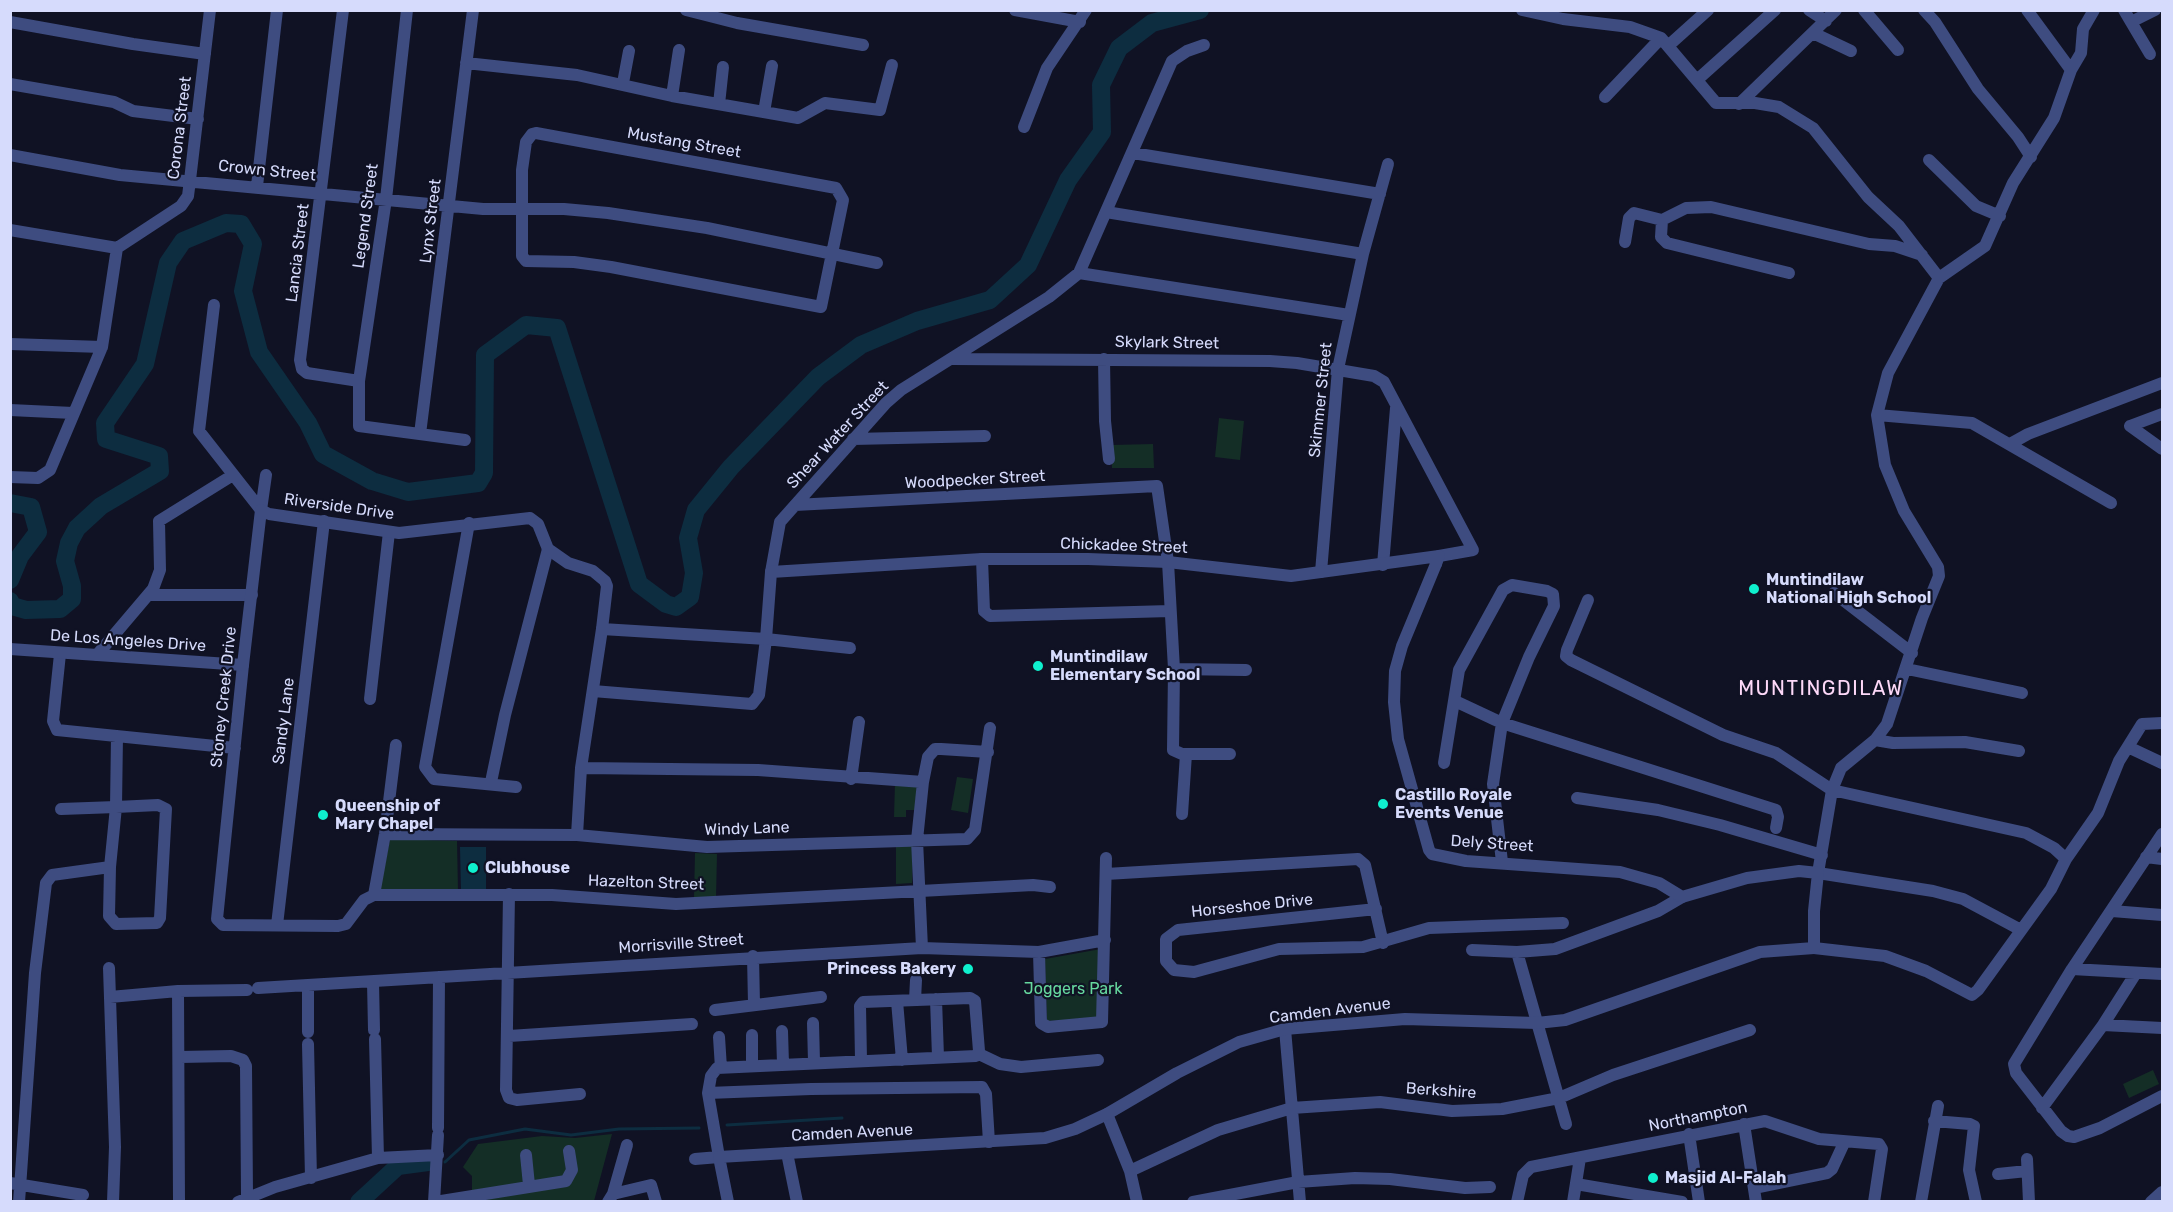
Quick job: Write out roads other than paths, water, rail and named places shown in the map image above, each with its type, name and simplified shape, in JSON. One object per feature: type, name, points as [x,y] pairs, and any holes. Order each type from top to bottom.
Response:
[{"type":"street","name":"Corona Street","points":[[117,248],[181,206],[188,196],[210,10]]},
{"type":"street","points":[[257,186],[277,10]]},
{"type":"street","name":"Lancia Street","points":[[343,10],[301,365],[307,373],[359,381]]},
{"type":"street","name":"Legend Street","points":[[407,10],[386,200],[359,381],[359,426],[420,434]]},
{"type":"street","name":"Lynx Street","points":[[420,434],[472,10]]},
{"type":"street","points":[[686,10],[767,29],[863,45]]},
{"type":"street","points":[[1015,10],[1080,22]]},
{"type":"street","points":[[1024,127],[1047,68],[1086,10]]},
{"type":"street","points":[[1522,10],[1563,19],[1630,27],[1664,42],[1716,103],[1779,107],[1813,128],[1868,197],[1899,226],[1939,278]]},
{"type":"street","points":[[1605,96],[1664,42],[1708,10]]},
{"type":"street","points":[[1697,80],[1775,10]]},
{"type":"street","points":[[1809,10],[1826,21]]},
{"type":"street","points":[[1739,104],[1836,10]]},
{"type":"street","points":[[1864,10],[1898,50]]},
{"type":"street","points":[[1923,10],[1935,22],[1978,89],[2018,137],[2031,157]]},
{"type":"street","points":[[2026,10],[2071,70]]},
{"type":"street","points":[[1814,948],[1814,911],[1818,873],[1832,790],[1841,768],[1875,740],[1887,724],[1940,572],[1904,511],[1889,474],[1878,435],[1877,415],[1888,373],[1939,278],[1985,246],[2013,183],[2055,118],[2071,70],[2081,53],[2083,29],[2094,10]]},
{"type":"street","points":[[2124,10],[2150,54]]},
{"type":"street","points":[[2131,22],[2155,10]]},
{"type":"street","points":[[10,22],[205,54]]},
{"type":"street","points":[[1813,33],[1851,51]]},
{"type":"street","name":"Shear Water Street","points":[[593,691],[752,704],[759,695],[771,572],[780,522],[853,439],[901,390],[1049,297],[1079,273],[1172,61],[1187,51],[1204,45]]},
{"type":"street","points":[[672,96],[679,50]]},
{"type":"street","points":[[623,83],[629,51]]},
{"type":"street","points":[[466,63],[514,69],[533,68],[623,83],[672,96],[798,118],[825,103],[880,110],[892,65]]},
{"type":"street","points":[[764,112],[772,66]]},
{"type":"street","points":[[719,104],[723,67]]},
{"type":"street","points":[[10,84],[114,102],[133,111],[198,119]]},
{"type":"street","name":"Mustang Street","points":[[536,133],[839,184],[843,200],[821,307],[611,267],[574,262],[526,261],[522,256],[522,207],[526,142],[532,134],[536,133]]},
{"type":"street","points":[[1133,153],[1380,194]]},
{"type":"street","name":"Crown Street","points":[[10,155],[120,174],[386,200],[483,209],[522,207],[608,213],[707,228],[877,263]]},
{"type":"street","points":[[1929,160],[1976,206],[2000,216]]},
{"type":"street","name":"Skimmer Street","points":[[1321,572],[1338,369],[1363,254],[1388,164]]},
{"type":"street","points":[[1625,242],[1629,218],[1634,213],[1662,220],[1686,208],[1711,207],[1869,244],[1895,246],[1923,255]]},
{"type":"street","points":[[1106,212],[1363,254]]},
{"type":"street","points":[[1662,220],[1660,233],[1667,243],[1789,273]]},
{"type":"street","points":[[10,230],[117,248],[102,347],[47,473],[38,478],[10,477]]},
{"type":"street","points":[[1079,273],[1349,315]]},
{"type":"street","name":"Riverside Drive","points":[[214,305],[199,426],[201,435],[261,510],[269,514],[389,532],[530,518],[538,524],[548,549]]},
{"type":"street","points":[[10,345],[102,347]]},
{"type":"street","name":"Skylark Street","points":[[952,359],[1270,361],[1338,369],[1379,378],[1396,408]]},
{"type":"street","points":[[1104,359],[1105,421],[1109,459]]},
{"type":"street","points":[[2010,444],[2028,434],[2163,383]]},
{"type":"street","points":[[1383,565],[1396,408]]},
{"type":"street","name":"Chickadee Street","points":[[771,572],[982,559],[1168,562],[1274,576],[1438,560],[1473,550],[1396,408]]},
{"type":"street","points":[[10,410],[74,413]]},
{"type":"street","points":[[2163,414],[2130,426],[2163,449]]},
{"type":"street","points":[[1877,415],[1972,423],[2111,503]]},
{"type":"street","points":[[420,434],[465,440]]},
{"type":"street","points":[[853,439],[985,436]]},
{"type":"street","points":[[97,655],[153,589],[160,570],[157,530],[159,520],[232,475]]},
{"type":"street","name":"Stoney Creek Drive","points":[[266,475],[243,665],[218,922],[223,925],[277,925]]},
{"type":"street","name":"Woodpecker Street","points":[[795,506],[1156,486],[1168,562]]},
{"type":"street","name":"Sandy Lane","points":[[277,925],[324,521]]},
{"type":"street","points":[[468,523],[425,767],[434,778],[491,782],[516,787]]},
{"type":"street","points":[[370,699],[389,532]]},
{"type":"street","points":[[491,782],[505,715],[548,549],[568,563],[593,571],[605,581],[607,586],[581,768],[577,835]]},
{"type":"street","points":[[982,559],[984,611],[990,616],[1170,611]]},
{"type":"street","name":"Dely Street","points":[[1438,560],[1413,616],[1395,671],[1394,702],[1398,739],[1430,852],[1439,857],[1466,861],[1620,872],[1659,883],[1682,897]]},
{"type":"street","points":[[1168,562],[1174,669],[1172,747],[1175,752],[1186,754],[1230,754]]},
{"type":"street","points":[[1444,763],[1459,670],[1503,590],[1512,585],[1553,594],[1554,606],[1529,657],[1502,723],[1493,784],[1502,862]]},
{"type":"street","points":[[1834,593],[1912,653]]},
{"type":"street","points":[[148,595],[252,595]]},
{"type":"street","points":[[1588,600],[1567,650],[1566,656],[1571,660],[1723,735],[1776,753],[1832,790],[2026,833],[2054,848],[2066,859]]},
{"type":"street","points":[[602,629],[766,639],[850,648]]},
{"type":"street","name":"De Los Angeles Drive","points":[[10,649],[243,665]]},
{"type":"street","points":[[60,654],[53,721],[57,730],[235,748]]},
{"type":"street","points":[[1174,669],[1246,670]]},
{"type":"street","points":[[1907,669],[2022,693]]},
{"type":"street","points":[[1455,701],[1502,723],[1776,810],[1778,817],[1776,828]]},
{"type":"street","points":[[851,779],[859,722]]},
{"type":"street","points":[[1472,950],[1517,952],[1555,949],[1658,911],[1682,897],[1747,878],[1799,871],[1933,891],[1963,899],[2021,930],[2051,889],[2066,859],[2098,813],[2119,761],[2142,724],[2163,723]]},
{"type":"street","points":[[922,948],[917,840],[928,758],[935,749],[987,752],[990,728]]},
{"type":"street","points":[[61,809],[116,807],[158,805],[164,807],[168,813],[157,922],[116,924],[110,920],[110,867],[116,807],[117,736]]},
{"type":"street","points":[[1875,740],[1893,743],[1965,742],[2019,751]]},
{"type":"street","points":[[277,925],[343,925],[364,900],[374,895],[386,834],[396,745]]},
{"type":"street","points":[[2128,747],[2163,763]]},
{"type":"street","name":"Windy Lane","points":[[386,834],[577,835],[707,848],[967,839],[974,834],[987,752]]},
{"type":"street","points":[[1182,814],[1186,754]]},
{"type":"street","points":[[581,768],[758,770],[851,779],[923,782]]},
{"type":"street","points":[[1577,798],[1689,817],[1821,855]]},
{"type":"street","points":[[2163,834],[2072,969],[2014,1064],[2016,1073],[2042,1108],[2061,1131],[2074,1137],[2100,1128],[2163,1096]]},
{"type":"street","points":[[2146,857],[2163,859]]},
{"type":"street","points":[[1039,952],[1041,1023],[1048,1027],[1098,1024],[1104,1019],[1106,858]]},
{"type":"street","points":[[1106,874],[1350,858],[1362,861],[1383,943]]},
{"type":"street","points":[[19,1202],[16,1184],[35,973],[47,879],[52,875],[110,867]]},
{"type":"street","name":"Hazelton Street","points":[[374,895],[509,894],[676,904],[1033,885],[1050,887]]},
{"type":"street","points":[[509,894],[509,1036],[506,1090],[509,1098],[517,1100],[580,1094]]},
{"type":"street","name":"Horseshoe Drive","points":[[1376,909],[1178,930],[1166,939],[1166,960],[1174,970],[1194,972],[1279,949],[1342,949],[1383,943],[1429,928],[1563,923]]},
{"type":"street","points":[[2112,911],[2163,915]]},
{"type":"street","name":"Camden Avenue","points":[[696,1159],[1030,1140],[1060,1134],[1107,1114],[1177,1073],[1239,1042],[1285,1029],[1405,1019],[1537,1023],[1565,1020],[1760,952],[1814,948],[1885,956],[1926,971],[1972,995],[2021,930]]},
{"type":"street","name":"Morrisville Street","points":[[111,997],[753,956],[922,948],[1039,952],[1105,940]]},
{"type":"street","points":[[1517,952],[1566,1124]]},
{"type":"street","points":[[753,956],[754,1004]]},
{"type":"street","points":[[109,968],[115,1147],[113,1202]]},
{"type":"street","points":[[2072,969],[2163,974]]},
{"type":"street","points":[[2042,1108],[2103,1026],[2136,973]]},
{"type":"street","points":[[435,1199],[438,1155],[439,977]]},
{"type":"street","points":[[915,1000],[916,980]]},
{"type":"street","points":[[373,982],[378,1158]]},
{"type":"street","points":[[308,986],[311,1178]]},
{"type":"street","points":[[178,991],[179,1202]]},
{"type":"street","points":[[715,1010],[821,998]]},
{"type":"street","points":[[936,999],[938,1058]]},
{"type":"street","points":[[861,1060],[861,1003],[897,1000],[974,999],[979,1054]]},
{"type":"street","points":[[897,1000],[902,1060]]},
{"type":"street","points":[[813,1023],[814,1062]]},
{"type":"street","points":[[509,1036],[692,1024]]},
{"type":"street","points":[[2103,1026],[2163,1028]]},
{"type":"street","points":[[1285,1029],[1300,1202]]},
{"type":"street","name":"Berkshire","points":[[1130,1171],[1218,1130],[1292,1108],[1380,1102],[1452,1111],[1502,1109],[1559,1098],[1613,1075],[1750,1030]]},
{"type":"street","points":[[783,1031],[783,1064]]},
{"type":"street","points":[[752,1035],[752,1065]]},
{"type":"street","points":[[719,1036],[721,1068]]},
{"type":"street","points":[[728,1202],[708,1093],[711,1076],[721,1068],[814,1062],[902,1060],[979,1054],[1000,1064],[1021,1067],[1098,1060]]},
{"type":"street","points":[[180,1057],[231,1056],[243,1060],[246,1066],[243,1199],[378,1158],[438,1155]]},
{"type":"street","points":[[708,1093],[982,1087],[986,1094],[989,1142]]},
{"type":"street","points":[[1921,1202],[1938,1106]]},
{"type":"street","points":[[1107,1114],[1130,1171],[1137,1202]]},
{"type":"street","name":"Northampton","points":[[1517,1202],[1523,1175],[1531,1167],[1689,1134],[1765,1121],[1803,1136],[1844,1143],[1876,1143],[1881,1146],[1874,1202]]},
{"type":"street","points":[[1934,1121],[1974,1126],[1969,1170],[1976,1202]]},
{"type":"street","points":[[1744,1124],[1755,1202]]},
{"type":"street","points":[[1689,1134],[1699,1202]]},
{"type":"street","points":[[1754,1188],[1827,1173],[1832,1169],[1844,1143]]},
{"type":"street","points":[[610,1198],[627,1145]]},
{"type":"street","points":[[423,1202],[566,1181],[572,1170],[569,1151]]},
{"type":"street","points":[[787,1153],[797,1202]]},
{"type":"street","points":[[526,1155],[529,1185]]},
{"type":"street","points":[[1574,1202],[1580,1158]]},
{"type":"street","points":[[1998,1174],[2027,1165],[2029,1202]]},
{"type":"street","points":[[1193,1202],[1298,1182],[1366,1178],[1465,1188],[1490,1187]]},
{"type":"street","points":[[16,1184],[83,1195]]},
{"type":"street","points":[[1576,1184],[1682,1202]]},
{"type":"street","points":[[610,1198],[651,1185],[656,1202]]},
{"type":"street","points":[[2151,1202],[2163,1192]]},
{"type":"water","name":"Clubhouse","points":[[460,847],[486,847],[486,889],[461,890]]},
{"type":"waterway","points":[[10,601],[12,606],[26,610],[60,609],[72,599],[72,586],[65,561],[69,543],[77,528],[101,506],[160,471],[159,456],[106,439],[105,423],[145,364],[168,263],[183,241],[226,223],[241,224],[253,244],[243,291],[259,352],[308,423],[323,454],[372,481],[408,492],[478,483],[484,473],[485,355],[526,325],[557,328],[639,584],[666,604],[676,607],[690,597],[694,573],[688,538],[696,510],[731,467],[818,377],[861,345],[917,321],[990,300],[1028,265],[1068,180],[1102,132],[1101,85],[1119,48],[1152,23],[1200,10]]},
{"type":"waterway","points":[[10,503],[31,507],[38,532],[20,556],[10,580]]},
{"type":"waterway","points":[[727,1125],[842,1118]]},
{"type":"waterway","points":[[445,1162],[469,1140],[525,1129],[571,1135],[619,1129],[699,1128]]},
{"type":"waterway","points":[[359,1202],[398,1166],[428,1162]]},
{"type":"place","name":"Muntindilaw National High School","points":[[1754,589]]},
{"type":"place","name":"Muntindilaw Elementary School","points":[[1038,666]]},
{"type":"place","name":"Castillo Royale Events Venue","points":[[1383,804]]},
{"type":"place","name":"Queenship of Mary Chapel","points":[[323,815]]},
{"type":"place","name":"Clubhouse","points":[[473,868]]},
{"type":"place","name":"Princess Bakery","points":[[968,969]]},
{"type":"place","name":"Masjid Al-Falah","points":[[1653,1178]]},
{"type":"district","name":"MUNTINGDILAW","points":[[1821,689]]},
{"type":"park label","name":"Joggers Park","points":[[1073,989]]}]
